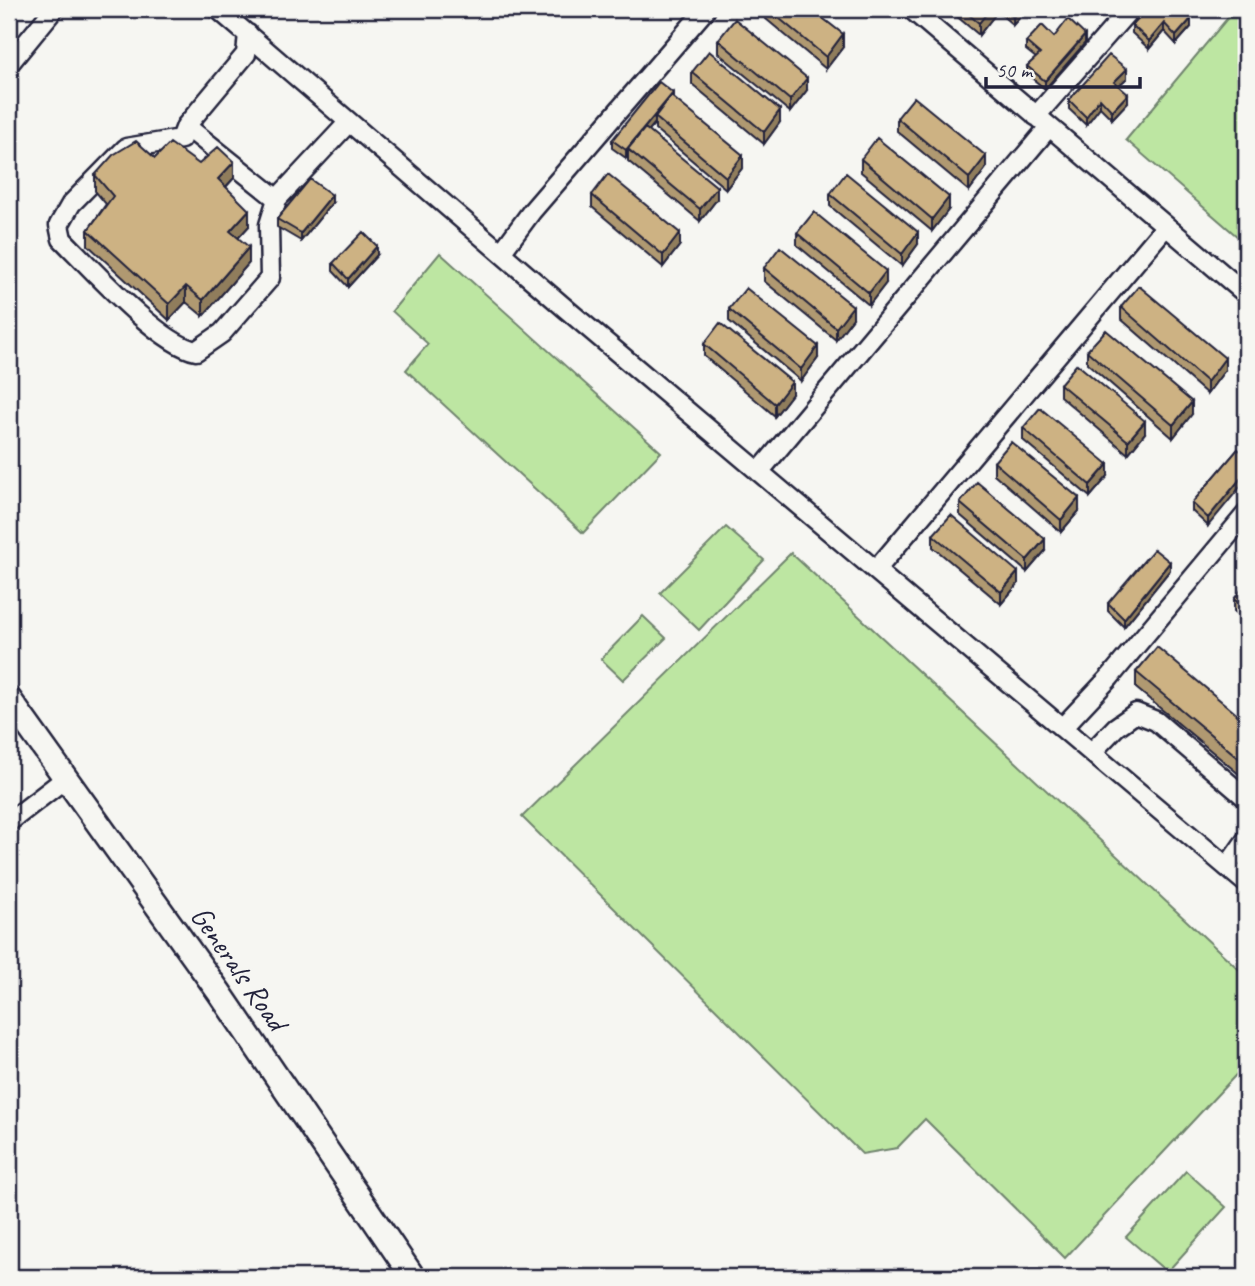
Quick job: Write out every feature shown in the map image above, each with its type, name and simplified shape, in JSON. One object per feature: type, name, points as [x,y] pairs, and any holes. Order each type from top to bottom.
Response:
[{"type":"street","points":[[9,64],[54,9]]},
{"type":"street","points":[[218,9],[241,22],[349,122],[501,253],[1246,883]]},
{"type":"street","points":[[501,253],[532,211],[706,9]]},
{"type":"street","points":[[911,9],[1246,294]]},
{"type":"street","points":[[759,472],[1043,121],[1130,9]]},
{"type":"street","points":[[241,22],[246,54],[186,126],[181,139],[126,148],[71,204],[59,225],[62,239],[93,271],[141,315],[184,348],[196,351],[222,333],[270,278],[269,225],[277,199],[349,122]]},
{"type":"street","points":[[186,126],[277,199]]},
{"type":"street","points":[[876,570],[1166,226]]},
{"type":"street","points":[[1062,728],[1110,677],[1246,514]]},
{"type":"street","name":"Generals Road","points":[[9,699],[219,992],[413,1277]]},
{"type":"street","points":[[1092,752],[1116,727],[1136,713],[1156,721],[1246,798]]},
{"type":"street","points":[[9,822],[65,778]]},
{"type":"street","points":[[1227,867],[1246,840]]},
{"type":"green space","points":[[1235,9],[1246,9],[1246,244],[1126,140]]},
{"type":"green space","points":[[440,253],[661,452],[583,533],[406,370],[428,344],[392,311]]},
{"type":"green space","points":[[726,527],[764,560],[699,630],[660,593]]},
{"type":"green space","points":[[791,553],[1246,976],[1246,1064],[1065,1258],[925,1119],[897,1148],[862,1154],[522,817]]},
{"type":"green space","points":[[643,616],[666,638],[623,680],[601,659]]},
{"type":"green space","points":[[1186,1171],[1226,1207],[1167,1272],[1126,1237]]},
{"type":"building","points":[[768,9],[811,9],[843,34],[826,57]]},
{"type":"building","points":[[962,9],[990,9],[979,23]]},
{"type":"building","points":[[1003,9],[1020,9],[1013,17]]},
{"type":"building","points":[[1147,9],[1180,9],[1191,19],[1176,36],[1164,23],[1149,41],[1132,25]]},
{"type":"building","points":[[735,19],[807,78],[790,100],[718,40]]},
{"type":"building","points":[[1068,19],[1085,35],[1045,81],[1027,66],[1040,54],[1026,42],[1042,25],[1054,37]]},
{"type":"building","points":[[709,51],[780,110],[764,132],[692,72]]},
{"type":"building","points":[[1109,55],[1127,69],[1114,82],[1128,94],[1112,111],[1100,98],[1086,117],[1069,100]]},
{"type":"building","points":[[659,82],[673,93],[626,150],[612,140]]},
{"type":"building","points":[[671,96],[743,155],[726,177],[655,117]]},
{"type":"building","points":[[914,97],[986,156],[969,178],[897,118]]},
{"type":"building","points":[[645,128],[717,187],[700,209],[628,149]]},
{"type":"building","points":[[877,138],[949,197],[932,219],[861,159]]},
{"type":"building","points":[[136,141],[155,158],[170,143],[199,164],[218,147],[234,162],[218,179],[249,210],[230,231],[249,247],[203,300],[186,286],[169,304],[88,230],[113,196],[95,175],[113,155]]},
{"type":"building","points":[[846,173],[918,232],[902,254],[830,194]]},
{"type":"building","points":[[608,174],[680,233],[663,255],[592,195]]},
{"type":"building","points":[[310,179],[332,195],[301,233],[277,219]]},
{"type":"building","points":[[814,212],[886,271],[869,293],[797,233]]},
{"type":"building","points":[[363,232],[377,246],[348,279],[333,263]]},
{"type":"building","points":[[780,247],[853,306],[836,328],[764,268]]},
{"type":"building","points":[[1139,286],[1225,358],[1207,382],[1121,307]]},
{"type":"building","points":[[746,288],[818,346],[801,369],[729,309]]},
{"type":"building","points":[[720,323],[792,382],[775,404],[704,344]]},
{"type":"building","points":[[1106,330],[1192,402],[1173,425],[1087,351]]},
{"type":"building","points":[[1077,364],[1145,421],[1128,441],[1060,384]]},
{"type":"building","points":[[1040,408],[1108,464],[1090,485],[1023,428]]},
{"type":"building","points":[[1011,442],[1079,498],[1061,520],[994,462]]},
{"type":"building","points":[[1238,449],[1246,455],[1246,472],[1208,518],[1192,503]]},
{"type":"building","points":[[977,482],[1045,539],[1027,560],[960,503]]},
{"type":"building","points":[[951,515],[1018,572],[1001,592],[933,535]]},
{"type":"building","points":[[1154,549],[1170,562],[1124,619],[1108,603]]},
{"type":"building","points":[[1246,584],[1246,609],[1234,599]]},
{"type":"building","points":[[1157,647],[1246,722],[1246,764],[1136,672]]}]
